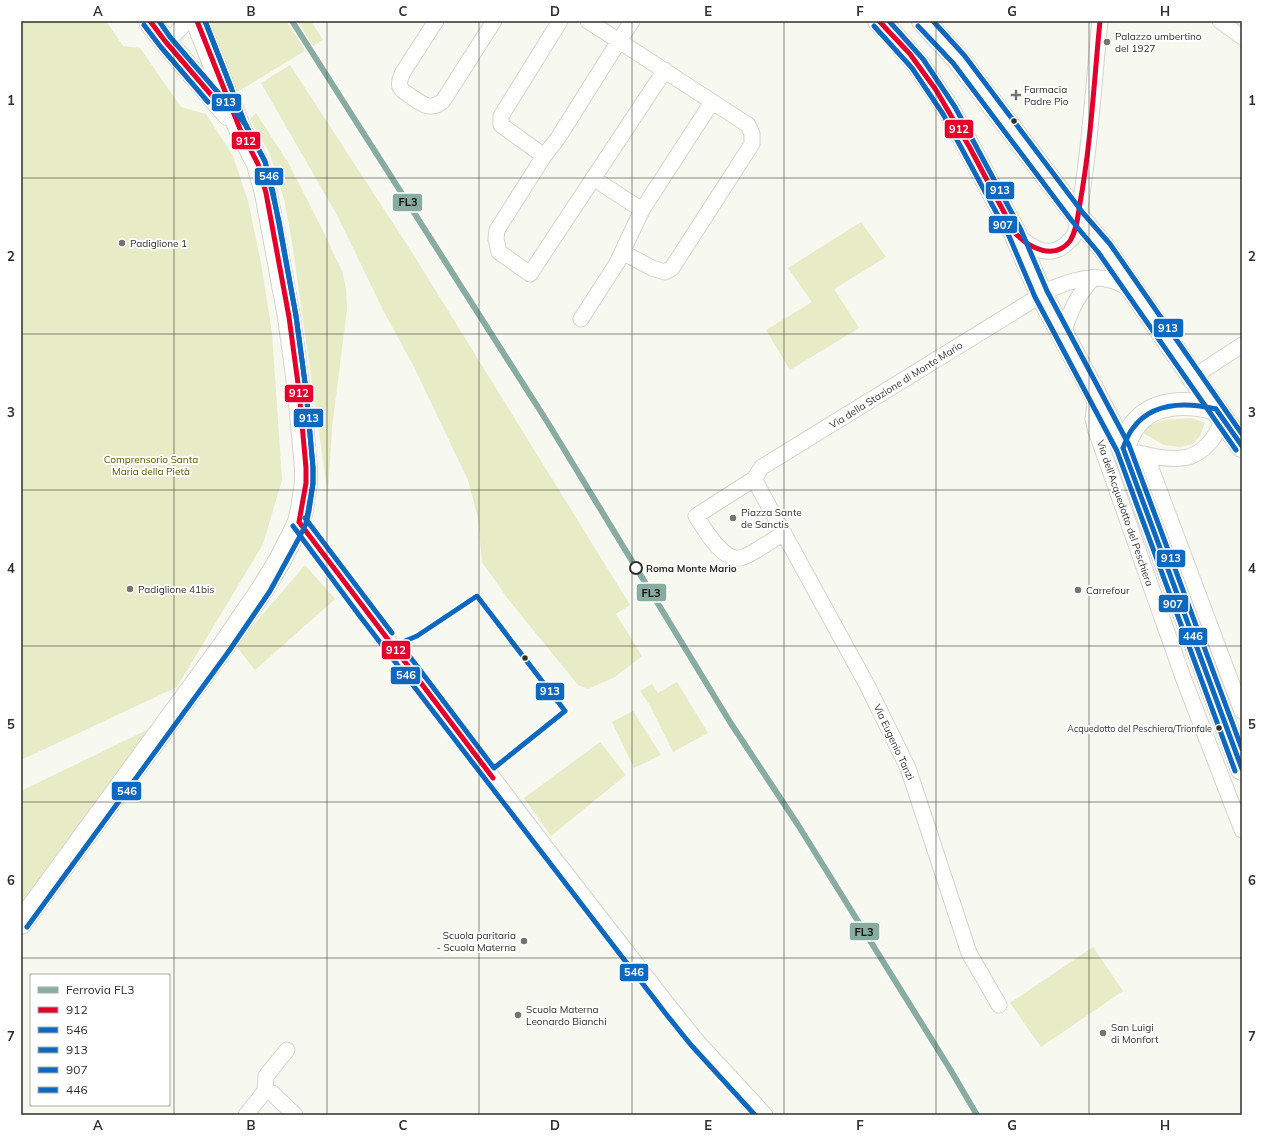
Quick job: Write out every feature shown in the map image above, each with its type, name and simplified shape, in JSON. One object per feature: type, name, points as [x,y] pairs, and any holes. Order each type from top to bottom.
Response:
[{"type":"main road","points":[[150,21],[165,41],[240,129]]},
{"type":"main road","points":[[21,922],[223,647],[264,587],[299,522],[306,483],[306,468],[299,391],[289,317],[266,193],[258,164],[240,129],[197,21]]},
{"type":"main road","name":"Via dell'Acquedotto del Peschiera","points":[[879,21],[918,64],[965,138],[1015,233],[1041,294],[1123,448],[1242,769]]},
{"type":"main road","points":[[923,21],[958,59],[1078,217],[1101,244],[1242,446]]},
{"type":"main road","points":[[1123,448],[1132,428],[1141,418],[1154,410],[1180,404],[1197,405],[1220,415]]},
{"type":"street","points":[[165,41],[176,33],[187,21]]},
{"type":"street","points":[[436,21],[403,72],[399,81],[402,90],[424,105],[428,106],[438,105],[443,101],[494,21]]},
{"type":"street","points":[[544,156],[501,125],[501,116],[560,21]]},
{"type":"street","points":[[588,21],[748,125],[752,134],[752,144],[672,268],[665,272],[652,268],[622,252]]},
{"type":"street","points":[[632,21],[558,138],[544,156],[497,230],[496,239],[499,252],[530,274],[665,70]]},
{"type":"street","points":[[1015,233],[1028,245],[1038,250],[1047,252],[1062,248],[1073,236],[1078,217],[1085,175],[1100,21]]},
{"type":"street","points":[[1220,21],[1242,37]]},
{"type":"street","points":[[581,319],[617,262],[642,210],[712,102]]},
{"type":"street","points":[[593,178],[642,210]]},
{"type":"street","points":[[1063,333],[1072,307],[1080,294],[1094,277]]},
{"type":"street","name":"Via della Stazione di Monte Mario","points":[[754,479],[762,467],[1051,289],[1073,280],[1094,277],[1118,282],[1136,293]]},
{"type":"street","points":[[1193,377],[1242,345]]},
{"type":"street","name":"Via dell'Acquedotto del Peschiera","points":[[1096,396],[1093,419],[1096,432],[1184,680],[1242,830]]},
{"type":"street","points":[[1123,448],[1146,455],[1174,458],[1192,456],[1206,448],[1213,440],[1220,415]]},
{"type":"street","points":[[1146,455],[1242,711]]},
{"type":"street","points":[[754,479],[784,533],[741,558],[737,558],[717,547],[696,516],[754,479]]},
{"type":"street","points":[[299,522],[547,849],[680,1020],[696,1040],[765,1115]]},
{"type":"street","name":"Via Eugenio Tanzi","points":[[784,533],[867,685],[908,768],[969,953],[999,1004]]},
{"type":"street","points":[[246,1115],[265,1091],[266,1076],[287,1050]]},
{"type":"street","points":[[265,1091],[272,1093],[295,1115]]},
{"type":"green space","name":"Comprensorio Santa Maria della Pietà","points":[[21,21],[106,21],[123,46],[140,48],[181,107],[206,114],[233,156],[248,201],[261,263],[272,333],[282,480],[263,544],[177,687],[21,760]]},
{"type":"green space","points":[[206,21],[311,21],[323,40],[232,95]]},
{"type":"green space","points":[[290,65],[413,254],[630,605],[616,614],[642,656],[615,677],[588,689],[578,685],[508,599],[482,562],[478,518],[468,480],[414,367],[384,312],[337,215],[261,83]]},
{"type":"green space","points":[[256,113],[289,164],[342,271],[346,288],[347,309],[332,428],[328,495],[292,242],[284,199],[270,154],[250,119]]},
{"type":"green space","points":[[861,222],[886,257],[834,289],[859,328],[790,370],[766,330],[812,302],[788,268]]},
{"type":"green space","points":[[1192,418],[1205,423],[1200,436],[1193,444],[1180,447],[1164,445],[1143,433],[1146,427],[1164,420]]},
{"type":"green space","points":[[305,565],[335,599],[255,670],[236,646]]},
{"type":"green space","points":[[677,682],[708,733],[673,752],[649,704],[640,691],[652,684],[658,693]]},
{"type":"green space","points":[[633,711],[661,755],[634,768],[612,722]]},
{"type":"green space","points":[[153,727],[21,904],[21,791]]},
{"type":"green space","points":[[600,742],[626,775],[551,836],[524,798]]},
{"type":"green space","points":[[1093,947],[1123,991],[1041,1047],[1010,1003]]},
{"type":"rail line","name":"FL3","points":[[292,21],[548,423],[730,722],[798,825],[977,1115]]},
{"type":"transit line","name":"912","points":[[150,21],[165,41],[213,97]]},
{"type":"transit line","name":"913","points":[[159,21],[170,37],[246,125],[265,162],[279,221],[296,316],[306,390],[313,467],[313,483],[306,523]]},
{"type":"transit line","name":"912","points":[[197,21],[240,129],[258,164],[266,193],[289,317],[299,391],[306,468],[306,483],[299,522]]},
{"type":"transit line","name":"546","points":[[27,927],[229,651],[270,591],[306,524],[309,511],[313,484],[313,468],[306,390],[296,316],[273,192],[265,161],[246,126],[205,21]]},
{"type":"transit line","name":"913","points":[[205,21],[231,87]]},
{"type":"transit line","name":"912","points":[[879,21],[910,54],[936,90],[970,148],[1015,233],[1034,247],[1049,251],[1064,247],[1070,241],[1077,222],[1090,135],[1100,21]]},
{"type":"transit line","name":"913","points":[[889,21],[923,59],[955,107],[1021,230],[1047,291],[1129,445],[1242,749]]},
{"type":"transit line","name":"913","points":[[933,21],[964,55],[1083,213],[1110,244],[1242,434]]},
{"type":"transit line","name":"546","points":[[144,25],[208,102]]},
{"type":"transit line","name":"907","points":[[874,26],[912,68],[943,114],[1009,236],[1035,297],[1117,451],[1235,771]]},
{"type":"transit line","name":"907","points":[[918,26],[953,63],[1072,221],[1098,252],[1236,450]]},
{"type":"transit line","name":"446","points":[[1123,448],[1133,428],[1141,419],[1160,408],[1193,405],[1216,409]]},
{"type":"transit line","name":"446","points":[[1216,409],[1242,446]]},
{"type":"transit line","name":"446","points":[[1123,448],[1242,769]]},
{"type":"transit line","name":"913","points":[[305,518],[392,633]]},
{"type":"transit line","name":"912","points":[[299,522],[493,778]]},
{"type":"transit line","name":"546","points":[[293,526],[359,615],[666,1014],[691,1045],[755,1115]]},
{"type":"transit line","name":"913","points":[[477,596],[565,711],[494,768],[401,645],[477,596]]},
{"type":"place","name":"Palazzo umbertino del 1927","points":[[1107,42]]},
{"type":"place","name":"Farmacia Padre Pio","points":[[1016,95]]},
{"type":"place","name":"Padiglione 1","points":[[122,243]]},
{"type":"place","name":"Piazza Sante de Sanctis","points":[[733,518]]},
{"type":"place","name":"Roma Monte Mario","points":[[636,568]]},
{"type":"place","name":"Padiglione 41bis","points":[[130,589]]},
{"type":"place","name":"Carrefour","points":[[1078,590]]},
{"type":"place","name":"Acquedotto del Peschiera/Trionfale","points":[[1219,728]]},
{"type":"place","name":"Scuola paritaria - Scuola Materna","points":[[524,941]]},
{"type":"place","name":"Scuola Materna Leonardo Bianchi","points":[[518,1015]]},
{"type":"place","name":"San Luigi di Monfort","points":[[1103,1033]]}]
